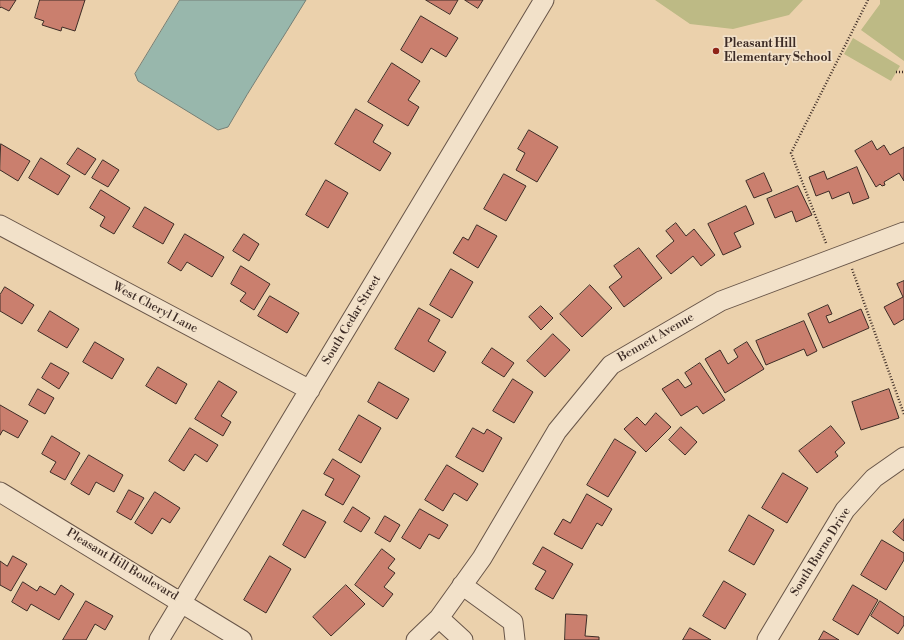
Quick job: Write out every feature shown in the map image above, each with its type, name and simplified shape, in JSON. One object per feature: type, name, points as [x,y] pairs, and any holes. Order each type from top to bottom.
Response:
[{"type":"street","name":"South Cedar Street","points":[[159,640],[544,0]]},
{"type":"street","name":"West Cheryl Lane","points":[[0,225],[310,390]]},
{"type":"street","name":"Bennett Avenue","points":[[416,640],[438,618],[482,558],[557,431],[611,365],[721,301],[904,232]]},
{"type":"street","name":"South Burno Drive","points":[[767,640],[845,510],[874,478],[904,457]]},
{"type":"street","name":"Pleasant Hill Boulevard","points":[[0,492],[183,602],[242,640]]},
{"type":"street","points":[[462,585],[513,622],[515,640]]},
{"type":"street","points":[[438,618],[463,640]]},
{"type":"path","points":[[868,0],[791,153],[840,256],[904,414]]},
{"type":"path","points":[[896,72],[904,72]]},
{"type":"shaded area","points":[[655,0],[803,0],[789,15],[733,29],[690,24]]},
{"type":"shaded area","points":[[880,0],[904,0],[904,61],[861,30],[880,4]]},
{"type":"shaded area","points":[[853,38],[900,66],[891,81],[844,54]]},
{"type":"water","points":[[180,0],[306,0],[228,127],[218,130],[138,81],[135,74]]},
{"type":"building","points":[[0,0],[16,0],[9,11],[1,7],[0,8]]},
{"type":"building","points":[[40,0],[85,0],[75,31],[62,27],[61,31],[42,25],[44,21],[35,18]]},
{"type":"building","points":[[426,0],[458,0],[450,14]]},
{"type":"building","points":[[465,0],[483,0],[478,8]]},
{"type":"building","points":[[421,16],[458,38],[446,57],[431,48],[422,63],[401,50]]},
{"type":"building","points":[[392,63],[420,81],[408,100],[419,107],[408,126],[368,102]]},
{"type":"building","points":[[356,109],[383,125],[373,142],[391,153],[380,171],[335,144]]},
{"type":"building","points":[[529,130],[558,147],[537,182],[516,170],[525,153],[518,149]]},
{"type":"building","points":[[872,141],[877,150],[884,145],[890,155],[904,147],[904,181],[899,173],[884,182],[885,185],[882,186],[880,184],[876,187],[855,151]]},
{"type":"building","points":[[1,144],[30,161],[18,181],[0,170]]},
{"type":"building","points":[[78,148],[96,159],[85,175],[67,164]]},
{"type":"building","points":[[41,158],[70,176],[58,195],[29,178]]},
{"type":"building","points":[[103,160],[119,170],[108,187],[92,178]]},
{"type":"building","points":[[857,167],[869,198],[853,204],[849,192],[832,199],[829,191],[816,196],[809,177],[824,171],[827,179]]},
{"type":"building","points":[[764,173],[772,191],[754,198],[746,181]]},
{"type":"building","points":[[504,174],[526,186],[506,221],[484,209]]},
{"type":"building","points":[[326,180],[348,193],[328,228],[306,215]]},
{"type":"building","points":[[798,186],[812,215],[796,222],[792,211],[775,218],[767,199]]},
{"type":"building","points":[[101,190],[130,208],[114,234],[100,226],[105,217],[90,208]]},
{"type":"building","points":[[746,206],[754,224],[734,233],[741,247],[723,255],[708,224]]},
{"type":"building","points":[[145,207],[174,224],[163,244],[133,227]]},
{"type":"building","points":[[676,223],[686,236],[694,229],[715,255],[701,266],[693,256],[671,274],[656,256],[674,241],[666,231]]},
{"type":"building","points":[[477,225],[497,236],[478,268],[453,253],[463,237],[468,240]]},
{"type":"building","points":[[185,234],[224,257],[212,277],[187,262],[181,271],[168,263]]},
{"type":"building","points":[[244,234],[259,244],[249,261],[233,251]]},
{"type":"building","points":[[639,248],[662,278],[624,307],[609,287],[622,277],[614,266]]},
{"type":"building","points":[[241,266],[270,284],[254,310],[240,301],[246,293],[231,284]]},
{"type":"building","points":[[451,269],[473,282],[452,318],[430,305]]},
{"type":"building","points":[[904,281],[904,319],[894,325],[884,307],[903,297],[897,284]]},
{"type":"building","points":[[590,285],[612,308],[582,337],[560,314]]},
{"type":"building","points":[[5,287],[34,305],[22,324],[0,311],[0,295]]},
{"type":"building","points":[[270,296],[299,313],[287,333],[258,316]]},
{"type":"building","points":[[828,305],[832,314],[826,316],[829,323],[861,309],[869,328],[823,348],[808,314]]},
{"type":"building","points":[[541,306],[553,318],[541,330],[529,317]]},
{"type":"building","points":[[419,308],[440,320],[428,341],[446,352],[434,372],[395,349]]},
{"type":"building","points":[[50,311],[79,329],[67,348],[38,331]]},
{"type":"building","points":[[804,321],[817,351],[807,356],[804,349],[766,365],[756,341]]},
{"type":"building","points":[[553,334],[570,350],[545,377],[527,361]]},
{"type":"building","points":[[95,342],[124,359],[112,379],[83,362]]},
{"type":"building","points":[[747,342],[764,369],[725,393],[705,359],[720,350],[728,364],[738,357],[734,350]]},
{"type":"building","points":[[492,348],[514,363],[504,377],[482,363]]},
{"type":"building","points":[[51,363],[69,373],[59,389],[42,378]]},
{"type":"building","points":[[700,363],[725,400],[703,414],[697,406],[681,416],[662,389],[678,379],[685,388],[692,384],[685,373]]},
{"type":"building","points":[[158,367],[187,384],[176,404],[146,386]]},
{"type":"building","points":[[513,379],[533,392],[514,423],[493,411]]},
{"type":"building","points":[[219,381],[237,392],[221,416],[231,422],[223,436],[195,419]]},
{"type":"building","points":[[379,382],[409,399],[397,419],[368,402]]},
{"type":"building","points":[[38,389],[54,398],[45,414],[29,405]]},
{"type":"building","points":[[889,389],[899,418],[861,430],[852,402]]},
{"type":"building","points":[[0,405],[28,421],[18,438],[3,430],[0,435]]},
{"type":"building","points":[[656,413],[671,427],[646,452],[624,429],[637,417],[645,425]]},
{"type":"building","points":[[359,415],[381,428],[361,463],[339,450]]},
{"type":"building","points":[[831,426],[845,443],[835,452],[838,456],[817,473],[799,451]]},
{"type":"building","points":[[681,427],[697,442],[685,455],[669,440]]},
{"type":"building","points":[[190,428],[218,445],[207,462],[195,454],[184,471],[169,461]]},
{"type":"building","points":[[473,428],[484,434],[487,429],[502,438],[483,472],[456,457]]},
{"type":"building","points":[[52,436],[80,453],[65,480],[50,472],[56,462],[42,454]]},
{"type":"building","points":[[615,439],[636,452],[608,497],[587,485]]},
{"type":"building","points":[[89,455],[123,475],[114,492],[96,482],[89,495],[71,484]]},
{"type":"building","points":[[333,459],[360,476],[343,505],[325,495],[334,479],[324,474]]},
{"type":"building","points":[[447,465],[478,484],[467,501],[454,493],[443,511],[425,500]]},
{"type":"building","points":[[783,473],[808,488],[787,523],[762,508]]},
{"type":"building","points":[[129,490],[144,498],[131,520],[117,512]]},
{"type":"building","points":[[155,492],[180,508],[170,523],[162,518],[152,534],[135,523]]},
{"type":"building","points":[[587,494],[612,509],[602,526],[597,523],[582,549],[554,534],[563,519],[570,523]]},
{"type":"building","points":[[353,507],[370,518],[361,532],[344,522]]},
{"type":"building","points":[[420,509],[448,525],[439,539],[429,534],[420,549],[402,538]]},
{"type":"building","points":[[303,510],[326,522],[305,558],[283,545]]},
{"type":"building","points":[[749,515],[774,530],[754,565],[729,551]]},
{"type":"building","points":[[385,516],[400,525],[390,542],[375,533]]},
{"type":"building","points":[[904,519],[904,541],[893,532]]},
{"type":"building","points":[[882,540],[904,553],[904,560],[886,590],[861,575]]},
{"type":"building","points":[[543,547],[573,564],[553,599],[535,589],[546,571],[533,564]]},
{"type":"building","points":[[382,549],[395,559],[388,568],[395,573],[384,587],[393,594],[383,607],[355,585]]},
{"type":"building","points":[[13,556],[27,564],[11,591],[0,585],[0,561],[7,566]]},
{"type":"building","points":[[270,556],[291,569],[266,613],[244,600]]},
{"type":"building","points":[[724,581],[746,594],[725,629],[703,616]]},
{"type":"building","points":[[23,582],[37,591],[40,586],[55,595],[61,585],[74,594],[59,620],[31,604],[27,611],[12,602]]},
{"type":"building","points":[[346,585],[365,604],[331,636],[313,617]]},
{"type":"building","points":[[853,585],[878,600],[858,635],[833,620]]},
{"type":"building","points":[[86,601],[113,616],[105,630],[95,624],[86,640],[63,640]]},
{"type":"building","points":[[880,601],[904,617],[904,625],[898,634],[871,616]]},
{"type":"building","points":[[566,614],[587,615],[585,636],[599,637],[599,640],[565,640]]},
{"type":"building","points":[[690,628],[711,640],[683,640]]},
{"type":"building","points":[[824,631],[839,640],[819,640]]},
{"type":"place","name":"Pleasant Hill Elementary School","points":[[716,51]]}]
